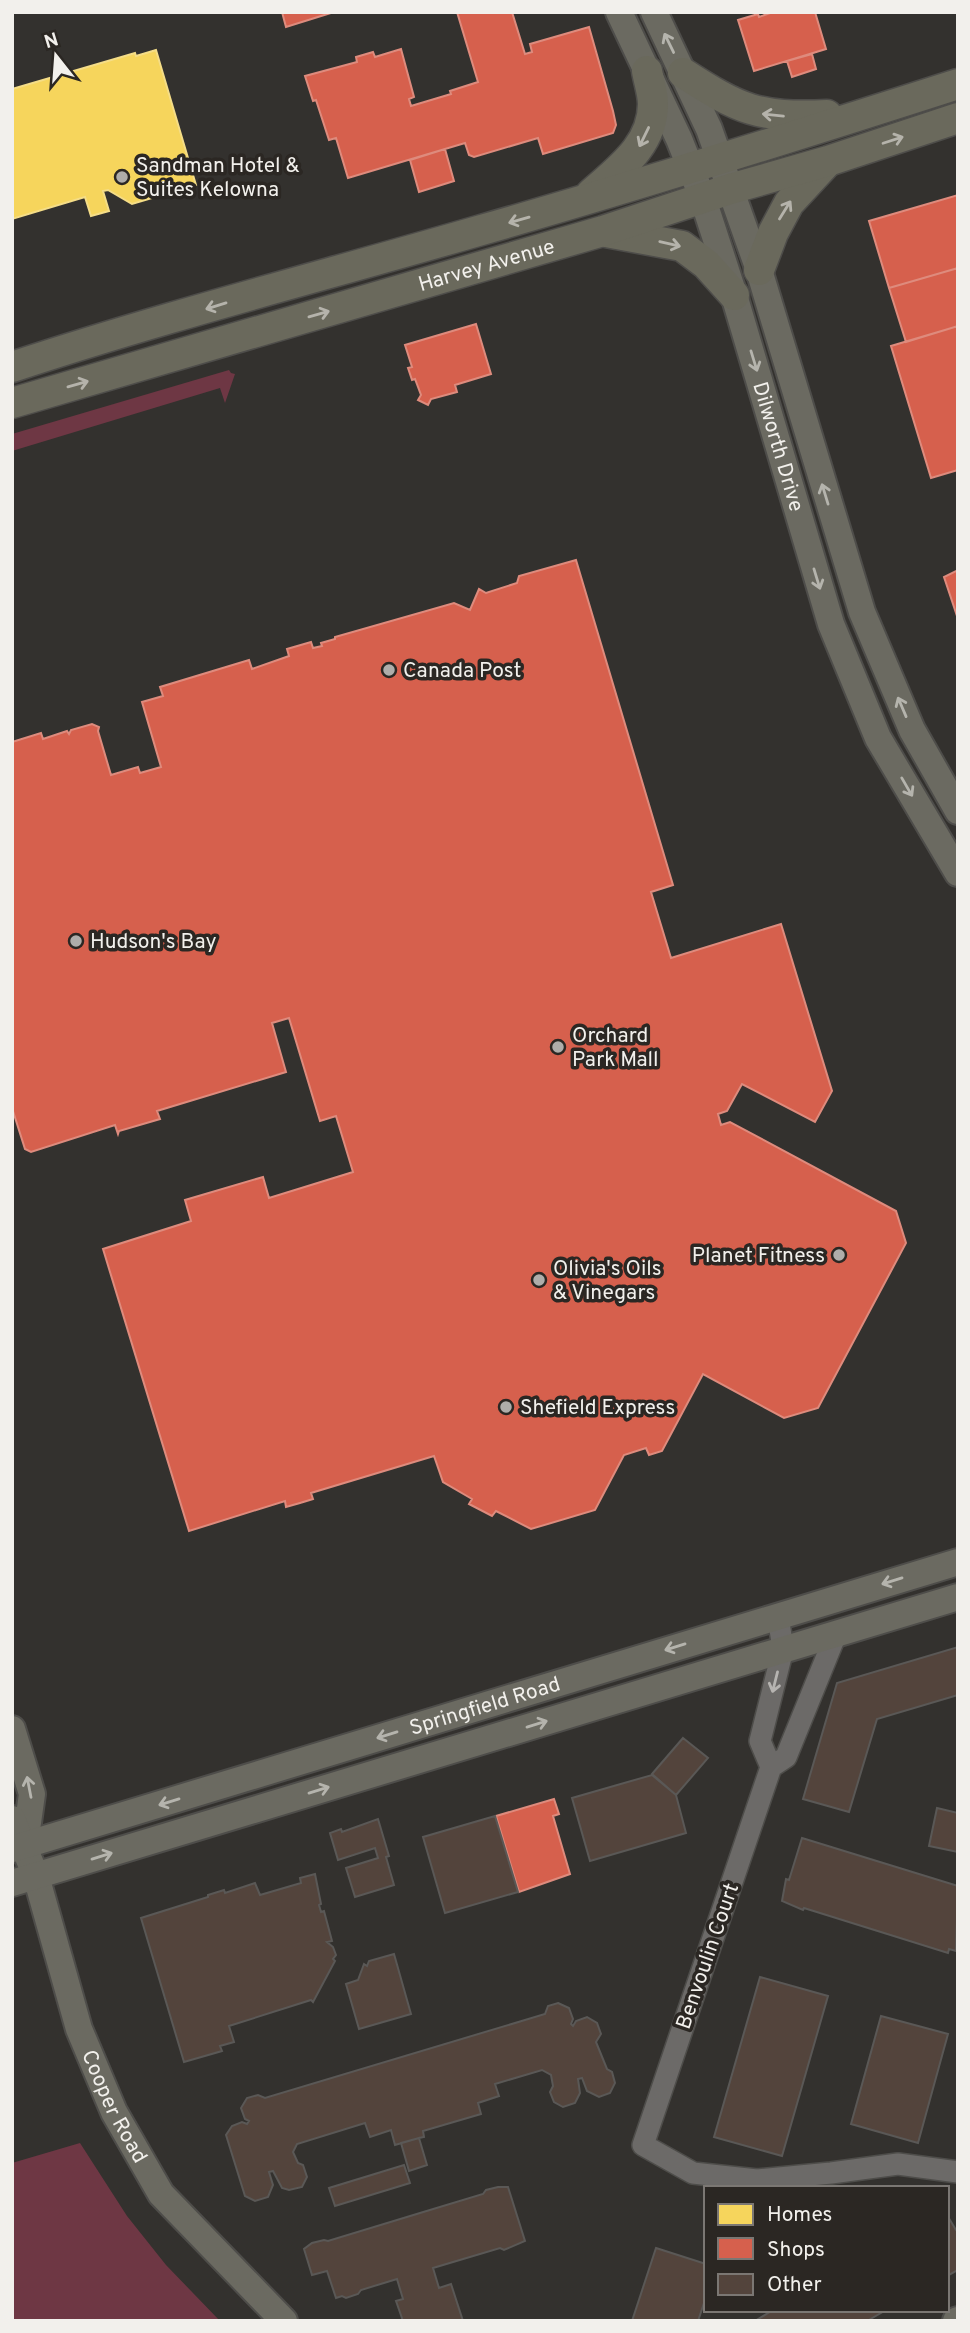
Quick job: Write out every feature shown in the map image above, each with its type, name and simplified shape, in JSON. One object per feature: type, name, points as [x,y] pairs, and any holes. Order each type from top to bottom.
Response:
[{"type":"highway","points":[[584,201],[630,158],[644,138],[650,124],[653,103],[647,71]]},
{"type":"highway","points":[[683,73],[724,99],[760,113],[794,117],[866,114]]},
{"type":"highway","name":"Harvey Avenue","points":[[12,367],[281,286],[584,201],[958,85]]},
{"type":"highway","name":"Harvey Avenue","points":[[12,403],[603,231],[716,194],[828,162],[958,118]]},
{"type":"highway","points":[[759,270],[773,233],[789,202],[828,162]]},
{"type":"highway","points":[[603,231],[682,246],[706,264],[734,295]]},
{"type":"highway","points":[[253,333],[281,286]]},
{"type":"main road","name":"Dilworth Drive","points":[[619,12],[647,71],[706,164],[716,194],[734,295],[831,624],[878,737],[957,870]]},
{"type":"main road","name":"Dilworth Drive","points":[[654,12],[709,129],[706,164]]},
{"type":"main road","name":"Dilworth Drive","points":[[716,194],[759,270],[862,612],[912,730],[958,811]]},
{"type":"main road","name":"Springfield Road","points":[[18,1847],[958,1562]]},
{"type":"main road","name":"Springfield Road","points":[[24,1879],[958,1597]]},
{"type":"main road","name":"Cooper Road","points":[[12,1729],[32,1794],[18,1847]]},
{"type":"main road","name":"Cooper Road","points":[[12,1819],[24,1879],[79,2029],[114,2112],[161,2194],[284,2321]]},
{"type":"street","points":[[771,1766],[760,1741],[783,1650],[778,1616]]},
{"type":"street","name":"Benvoulin Court","points":[[836,1634],[786,1757],[771,1766],[643,2145],[692,2174],[757,2180],[898,2164],[958,2172]]},
{"type":"shaded area","points":[[229,370],[235,374],[225,403],[220,388],[12,451],[12,434]]},
{"type":"shaded area","points":[[80,2143],[127,2216],[166,2265],[220,2321],[12,2321],[12,2163]]},
{"type":"building: Homes","points":[[156,50],[196,185],[132,204],[108,190],[103,191],[109,211],[91,216],[85,197],[12,219],[12,89],[135,53],[136,56]]},
{"type":"building: Shops","points":[[282,12],[334,12],[286,27]]},
{"type":"building: Shops","points":[[457,12],[512,12],[525,54],[532,52],[530,44],[589,27],[613,111],[616,125],[613,133],[543,154],[538,138],[474,157],[469,155],[465,143],[348,178],[336,138],[329,140],[305,76],[357,62],[356,57],[373,52],[375,57],[401,49],[414,97],[409,99],[411,106],[451,94],[450,91],[478,82]]},
{"type":"building: Shops","points":[[773,12],[815,12],[826,49],[754,71],[738,20]]},
{"type":"building: Shops","points":[[812,54],[816,69],[792,77],[787,61]]},
{"type":"building: Shops","points":[[445,149],[454,181],[419,192],[410,160]]},
{"type":"building: Shops","points":[[958,195],[958,268],[889,288],[869,221]]},
{"type":"building: Shops","points":[[958,268],[958,326],[906,342],[889,288]]},
{"type":"building: Shops","points":[[476,324],[491,374],[455,385],[457,392],[431,399],[428,405],[418,400],[421,395],[408,368],[412,367],[405,345]]},
{"type":"building: Shops","points":[[958,326],[958,470],[931,478],[891,346]]},
{"type":"building: Shops","name":"Orchard Park Mall","points":[[576,560],[673,885],[651,892],[671,958],[781,924],[832,1091],[815,1122],[742,1084],[727,1111],[718,1114],[721,1125],[730,1122],[896,1211],[906,1243],[818,1408],[784,1418],[703,1374],[662,1451],[649,1455],[646,1448],[624,1455],[595,1510],[531,1529],[496,1511],[492,1516],[469,1504],[472,1499],[443,1482],[434,1456],[311,1493],[313,1499],[300,1503],[286,1507],[285,1501],[189,1531],[103,1249],[191,1221],[185,1200],[263,1177],[269,1198],[353,1172],[336,1116],[320,1121],[289,1018],[272,1023],[286,1072],[157,1111],[160,1119],[119,1131],[118,1134],[115,1125],[31,1152],[25,1149],[12,1108],[12,742],[41,733],[43,739],[67,731],[69,734],[71,730],[92,724],[99,727],[111,775],[138,767],[140,773],[161,767],[142,702],[163,696],[160,687],[249,660],[252,669],[289,656],[287,649],[311,642],[313,648],[322,646],[321,643],[335,637],[454,603],[470,610],[479,589],[486,593],[517,583],[519,576]]},
{"type":"building: Shops","points":[[958,570],[958,619],[944,577]]},
{"type":"building: Shops","points":[[554,1799],[559,1814],[553,1816],[570,1874],[519,1892],[496,1816]]},
{"type":"building: Other","points":[[958,1647],[958,1695],[877,1719],[849,1812],[803,1799],[837,1683]]},
{"type":"building: Other","points":[[683,1738],[708,1758],[676,1795],[652,1774]]},
{"type":"building: Other","points":[[652,1775],[676,1795],[686,1833],[590,1861],[572,1798]]},
{"type":"building: Other","points":[[937,1808],[958,1813],[958,1852],[929,1846]]},
{"type":"building: Other","points":[[495,1816],[518,1892],[445,1913],[423,1837]]},
{"type":"building: Other","points":[[378,1819],[394,1885],[355,1897],[346,1868],[378,1858],[375,1848],[338,1860],[330,1833],[341,1829],[342,1832]]},
{"type":"building: Other","points":[[802,1838],[958,1886],[956,1951],[949,1949],[948,1953],[804,1908],[803,1910],[782,1901],[786,1879],[789,1880]]},
{"type":"building: Other","points":[[315,1874],[321,1904],[319,1905],[321,1912],[324,1911],[332,1941],[327,1942],[336,1955],[313,2002],[311,2000],[229,2026],[234,2042],[220,2046],[222,2051],[184,2062],[141,1918],[224,1890],[225,1893],[255,1883],[260,1895],[301,1883],[300,1878]]},
{"type":"building: Other","points":[[394,1954],[411,2014],[359,2029],[346,1984],[358,1980],[364,1964],[367,1966],[369,1961]]},
{"type":"building: Other","points":[[760,1977],[828,1996],[782,2156],[714,2137]]},
{"type":"building: Other","points":[[558,2003],[569,2008],[573,2026],[576,2021],[587,2017],[597,2023],[601,2034],[596,2042],[615,2083],[610,2093],[599,2097],[587,2091],[582,2078],[578,2079],[580,2093],[575,2103],[563,2107],[554,2102],[550,2092],[553,2086],[551,2075],[542,2070],[495,2084],[499,2096],[478,2103],[481,2114],[423,2131],[424,2137],[395,2145],[391,2130],[370,2137],[365,2123],[297,2144],[293,2152],[298,2163],[303,2165],[307,2177],[302,2187],[289,2190],[282,2188],[273,2171],[269,2172],[273,2185],[268,2197],[255,2201],[245,2196],[226,2135],[232,2126],[242,2122],[247,2124],[249,2121],[245,2119],[241,2108],[247,2098],[258,2095],[265,2098],[545,2014],[548,2006]]},
{"type":"building: Other","points":[[881,2016],[948,2034],[918,2143],[851,2124]]},
{"type":"building: Other","points":[[419,2138],[427,2165],[409,2171],[401,2143]]},
{"type":"building: Other","points":[[404,2165],[410,2183],[335,2206],[329,2188]]},
{"type":"building: Other","points":[[508,2187],[525,2241],[504,2250],[500,2248],[433,2268],[439,2288],[451,2284],[463,2321],[403,2321],[396,2301],[403,2299],[397,2279],[361,2290],[358,2294],[346,2298],[336,2298],[327,2271],[312,2275],[304,2249],[312,2243],[328,2241],[483,2194],[486,2190]]},
{"type":"building: Other","points":[[949,2218],[956,2230],[958,2229],[958,2270],[949,2275]]},
{"type":"building: Other","points":[[656,2248],[704,2263],[704,2303],[698,2321],[632,2321]]},
{"type":"building: Other","points":[[770,2312],[883,2312],[867,2321],[755,2321]]},
{"type":"place","name":"Sandman Hotel & Suites Kelowna","points":[[122,177]]},
{"type":"place","name":"Canada Post","points":[[389,670]]},
{"type":"place","name":"Hudson's Bay","points":[[76,941]]},
{"type":"place","name":"Orchard Park Mall","points":[[558,1047]]},
{"type":"place","name":"Planet Fitness","points":[[839,1255]]},
{"type":"place","name":"Olivia's Oils & Vinegars","points":[[539,1280]]},
{"type":"place","name":"Shefield Express","points":[[506,1407]]}]
